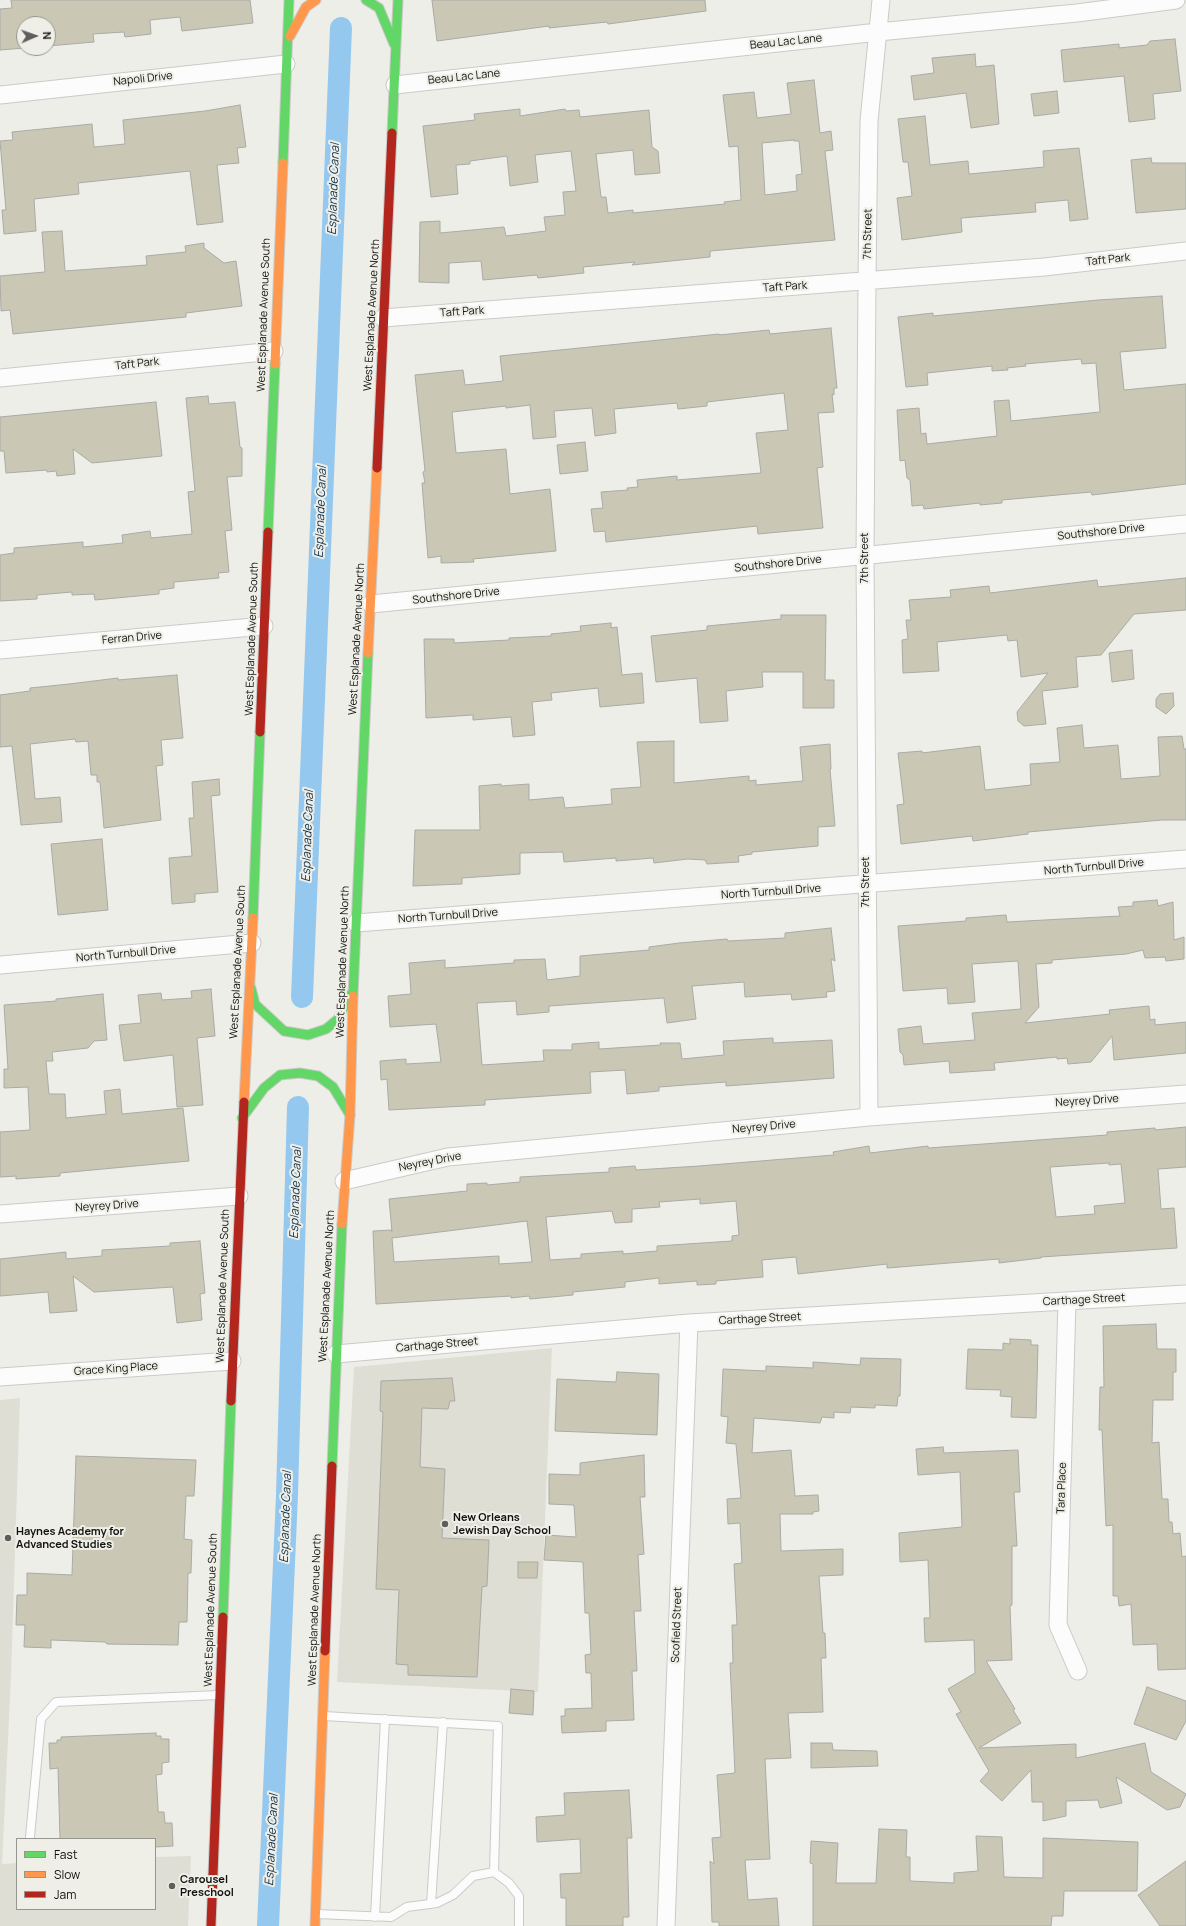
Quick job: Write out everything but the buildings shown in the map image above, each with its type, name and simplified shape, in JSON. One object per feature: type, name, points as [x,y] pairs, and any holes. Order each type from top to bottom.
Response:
[{"type":"main road","name":"West Esplanade Avenue South","points":[[211,1926],[232,1361],[242,1118],[252,943],[274,351],[289,0]]},
{"type":"main road","points":[[288,39],[306,7],[316,0]]},
{"type":"main road","points":[[366,0],[379,8],[396,49]]},
{"type":"main road","name":"West Esplanade Avenue North","points":[[315,1926],[336,1354],[344,1181],[350,1115],[353,989],[398,0]]},
{"type":"main road","points":[[250,981],[254,1004],[269,1018],[284,1030],[308,1035],[326,1029],[338,1019],[353,989]]},
{"type":"main road","points":[[242,1118],[264,1088],[280,1075],[300,1073],[318,1076],[334,1087],[350,1115]]},
{"type":"street","name":"7th Street","points":[[869,1117],[866,885],[865,555],[867,280],[869,121],[881,0]]},
{"type":"street","name":"Beau Lac Lane","points":[[395,85],[878,32],[1077,14],[1176,0]]},
{"type":"street","name":"Napoli Drive","points":[[0,95],[286,64]]},
{"type":"street","name":"Taft Park","points":[[383,318],[1044,267],[1186,251]]},
{"type":"street","name":"Taft Park","points":[[0,378],[274,351]]},
{"type":"street","name":"Southshore Drive","points":[[371,604],[1186,524]]},
{"type":"street","name":"Ferran Drive","points":[[0,650],[264,626]]},
{"type":"street","name":"North Turnbull Drive","points":[[356,923],[866,885],[1186,859]]},
{"type":"street","name":"North Turnbull Drive","points":[[0,965],[252,943]]},
{"type":"street","name":"Neyrey Drive","points":[[344,1181],[448,1157],[869,1117],[1186,1094]]},
{"type":"street","name":"Neyrey Drive","points":[[0,1214],[239,1196]]},
{"type":"street","name":"Carthage Street","points":[[336,1354],[689,1323],[1186,1294]]},
{"type":"street","name":"Tara Place","points":[[1067,1301],[1058,1625],[1078,1671]]},
{"type":"street","name":"Scofield Street","points":[[666,1926],[689,1323]]},
{"type":"street","name":"Grace King Place","points":[[0,1377],[232,1361]]},
{"type":"lane","points":[[30,1837],[41,1719],[56,1702],[220,1695]]},
{"type":"lane","points":[[323,1716],[498,1726],[494,1872]]},
{"type":"lane","points":[[375,1917],[385,1719]]},
{"type":"lane","points":[[431,1904],[443,1722]]},
{"type":"lane","points":[[316,1914],[391,1918],[407,1907],[437,1903],[453,1895],[473,1876],[494,1872],[509,1883],[519,1896],[519,1926]]},
{"type":"shaded area","name":"New Orleans Jewish Day School","points":[[552,1348],[538,1692],[337,1682],[354,1367]]},
{"type":"shaded area","points":[[20,1398],[11,1677],[2,1864],[16,1863],[16,1910],[156,1910],[156,1857],[191,1856],[188,1926],[0,1926],[0,1400]]},
{"type":"waterway","name":"Esplanade Canal","points":[[302,997],[341,28]]},
{"type":"waterway","name":"Esplanade Canal","points":[[268,1926],[287,1495],[298,1107]]},
{"type":"traffic: fast","points":[[283,163],[289,0]]},
{"type":"traffic: fast","points":[[366,0],[379,8],[394,44]]},
{"type":"traffic: fast","points":[[392,133],[398,0]]},
{"type":"traffic: fast","points":[[268,532],[275,364]]},
{"type":"traffic: fast","points":[[353,996],[368,653]]},
{"type":"traffic: fast","points":[[253,918],[260,732]]},
{"type":"traffic: fast","points":[[251,988],[255,1004],[284,1031],[308,1035],[326,1029],[338,1019],[351,994]]},
{"type":"traffic: fast","points":[[242,1118],[264,1088],[280,1075],[300,1073],[318,1076],[333,1087],[350,1115]]},
{"type":"traffic: fast","points":[[332,1466],[342,1224]]},
{"type":"traffic: fast","points":[[223,1617],[231,1401]]},
{"type":"traffic: slow","points":[[290,36],[306,7],[316,0]]},
{"type":"traffic: slow","points":[[275,364],[283,163]]},
{"type":"traffic: slow","points":[[368,653],[377,468]]},
{"type":"traffic: slow","points":[[244,1102],[253,918]]},
{"type":"traffic: slow","points":[[342,1224],[350,1115],[353,996]]},
{"type":"traffic: slow","points":[[315,1926],[325,1651]]},
{"type":"traffic: jam","points":[[377,468],[392,133]]},
{"type":"traffic: jam","points":[[260,732],[268,532]]},
{"type":"traffic: jam","points":[[231,1401],[244,1102]]},
{"type":"traffic: jam","points":[[325,1651],[332,1466]]},
{"type":"traffic: jam","points":[[211,1926],[223,1617]]},
{"type":"place","name":"New Orleans Jewish Day School","points":[[445,1524]]},
{"type":"place","name":"Haynes Academy for Advanced Studies","points":[[8,1538]]},
{"type":"place","name":"Carousel Preschool","points":[[172,1886]]}]
